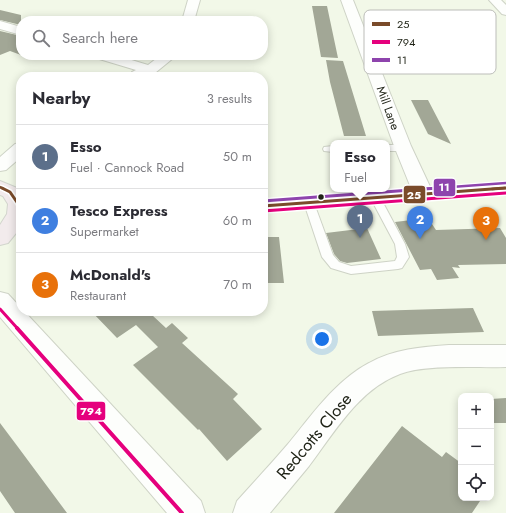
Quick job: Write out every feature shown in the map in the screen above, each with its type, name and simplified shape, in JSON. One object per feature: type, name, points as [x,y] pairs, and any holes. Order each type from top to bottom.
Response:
[{"type":"highway","points":[[0,187],[10,192],[16,201]]},
{"type":"highway","points":[[268,206],[506,188]]},
{"type":"highway","points":[[0,238],[14,222],[16,216]]},
{"type":"highway","points":[[0,238],[16,231]]},
{"type":"street","points":[[189,16],[194,0]]},
{"type":"street","name":"Mill Lane","points":[[347,0],[364,40]]},
{"type":"street","points":[[495,0],[506,12]]},
{"type":"street","points":[[0,25],[16,30]]},
{"type":"street","points":[[118,60],[150,70]]},
{"type":"street","points":[[145,72],[163,60]]},
{"type":"street","name":"Mill Lane","points":[[376,74],[402,148],[423,193]]},
{"type":"street","points":[[0,166],[16,152]]},
{"type":"street","points":[[0,300],[189,513]]},
{"type":"street","name":"Redcotts Close","points":[[249,513],[344,398],[361,383],[378,372],[394,364],[425,358],[506,356]]},
{"type":"lane","points":[[390,148],[402,148]]},
{"type":"lane","points":[[309,203],[328,257],[335,265],[351,270],[398,265],[403,257],[400,244],[375,198]]},
{"type":"building","points":[[312,6],[327,6],[338,58],[321,57]]},
{"type":"building","points":[[0,10],[21,15],[16,16],[16,24],[0,20]]},
{"type":"building","points":[[0,31],[16,35],[16,53],[10,51],[0,55]]},
{"type":"building","points":[[326,60],[343,61],[366,136],[344,136]]},
{"type":"building","points":[[411,100],[428,100],[451,144],[428,134]]},
{"type":"building","points":[[428,218],[436,230],[500,228],[506,238],[506,264],[458,265],[460,268],[452,267],[459,278],[437,280],[431,269],[420,270],[395,222]]},
{"type":"building","points":[[367,228],[381,259],[347,263],[340,261],[334,254],[326,233]]},
{"type":"building","points":[[268,237],[279,237],[284,283],[268,283]]},
{"type":"building","points":[[473,308],[484,332],[378,336],[372,311]]},
{"type":"building","points":[[96,316],[153,316],[166,328],[172,323],[188,338],[182,343],[238,394],[233,399],[262,429],[227,461],[199,429],[198,430],[133,365],[158,347],[136,325],[117,338]]},
{"type":"building","points":[[506,398],[506,423],[494,423],[494,399]]},
{"type":"building","points":[[0,423],[67,513],[15,513],[0,491]]},
{"type":"building","points":[[402,426],[442,457],[446,452],[458,461],[458,501],[480,501],[472,513],[334,513]]},
{"type":"transit line","name":"11","points":[[390,192],[506,183]]},
{"type":"transit line","name":"25","points":[[0,187],[10,192],[16,201]]},
{"type":"transit line","name":"25","points":[[268,206],[506,188]]},
{"type":"transit line","name":"11","points":[[268,201],[384,192]]},
{"type":"transit line","name":"794","points":[[268,211],[506,193]]},
{"type":"transit line","name":"794","points":[[0,309],[182,513]]},
{"type":"place","name":"Esso","points":[[360,238]]},
{"type":"place","name":"Tesco Express","points":[[420,239]]},
{"type":"place","name":"McDonald's","points":[[486,240]]}]
